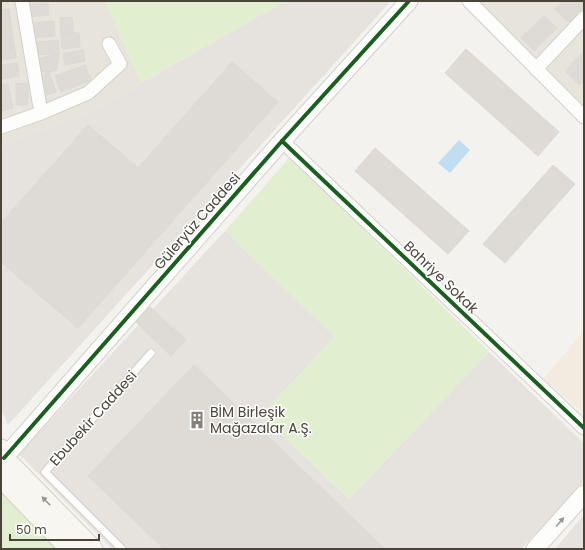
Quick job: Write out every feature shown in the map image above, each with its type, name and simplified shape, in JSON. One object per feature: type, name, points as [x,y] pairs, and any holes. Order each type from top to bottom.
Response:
[{"type":"main road","points":[[2,456],[92,549]]},
{"type":"main road","points":[[1,478],[70,549]]},
{"type":"street","points":[[22,1],[41,113]]},
{"type":"street","name":"Güleryüz Caddesi","points":[[2,456],[409,1]]},
{"type":"street","points":[[469,1],[584,117]]},
{"type":"street","points":[[536,69],[584,18]]},
{"type":"street","points":[[1,127],[41,113],[88,93],[120,64],[109,44]]},
{"type":"street","name":"Bahriye Sokak","points":[[282,142],[584,428]]},
{"type":"street","points":[[535,549],[584,494]]},
{"type":"lane","name":"Ebubekir Caddesi","points":[[122,549],[45,472],[151,353]]},
{"type":"shaded area","points":[[1,1],[105,1],[141,83],[94,110],[1,145]]},
{"type":"shaded area","points":[[285,1],[391,1],[8,425],[1,409],[1,145],[94,110]]},
{"type":"shaded area","points":[[477,1],[584,1],[584,106]]},
{"type":"shaded area","points":[[225,231],[335,337],[261,415],[349,499],[489,352],[584,443],[584,482],[521,549],[112,549],[19,454]]},
{"type":"shaded area","points":[[584,331],[584,413],[543,379]]},
{"type":"shaded area","points":[[584,515],[584,549],[555,549]]},
{"type":"green space","points":[[105,1],[285,1],[141,83]]},
{"type":"green space","points":[[290,157],[489,352],[349,499],[261,415],[335,337],[225,231]]},
{"type":"green space","points":[[1,489],[58,549],[1,549]]},
{"type":"water","points":[[459,140],[470,150],[450,173],[438,163]]},
{"type":"building","points":[[563,1],[584,1],[584,8],[570,23],[555,9]]},
{"type":"building","points":[[48,3],[49,15],[27,17],[26,5]]},
{"type":"building","points":[[9,9],[16,58],[1,60],[1,10]]},
{"type":"building","points":[[544,15],[557,28],[534,51],[521,38]]},
{"type":"building","points":[[72,17],[74,33],[61,35],[60,18]]},
{"type":"building","points":[[54,21],[55,36],[32,38],[31,23]]},
{"type":"building","points":[[79,33],[80,47],[62,49],[61,35]]},
{"type":"building","points":[[58,40],[59,54],[38,55],[37,42]]},
{"type":"building","points":[[466,49],[559,132],[538,156],[445,73]]},
{"type":"building","points":[[83,50],[85,61],[65,65],[63,54]]},
{"type":"building","points":[[584,51],[584,81],[580,85],[565,71]]},
{"type":"building","points":[[59,54],[57,70],[39,72],[36,59]]},
{"type":"building","points":[[232,62],[278,102],[78,328],[1,262],[1,223],[88,125],[138,168]]},
{"type":"building","points":[[17,63],[19,76],[1,79],[1,65]]},
{"type":"building","points":[[85,65],[91,80],[61,92],[55,76]]},
{"type":"building","points":[[49,72],[56,92],[47,95],[40,76]]},
{"type":"building","points":[[16,83],[28,83],[28,105],[16,105]]},
{"type":"building","points":[[8,84],[13,108],[1,111],[1,85]]},
{"type":"building","points":[[375,148],[469,231],[448,254],[355,171]]},
{"type":"building","points":[[553,165],[575,184],[505,263],[483,244]]},
{"type":"building","points":[[150,307],[186,340],[171,356],[136,322]]},
{"type":"building","name":"BİM Birleşik Mağazalar A.Ş.","points":[[194,365],[385,549],[164,549],[88,476]]},
{"type":"cycle path","points":[[4,458],[282,141],[409,1]]},
{"type":"cycle path","points":[[282,141],[584,428]]},
{"type":"place","name":"BİM Birleşik Mağazalar A.Ş.","points":[[197,420]]}]
